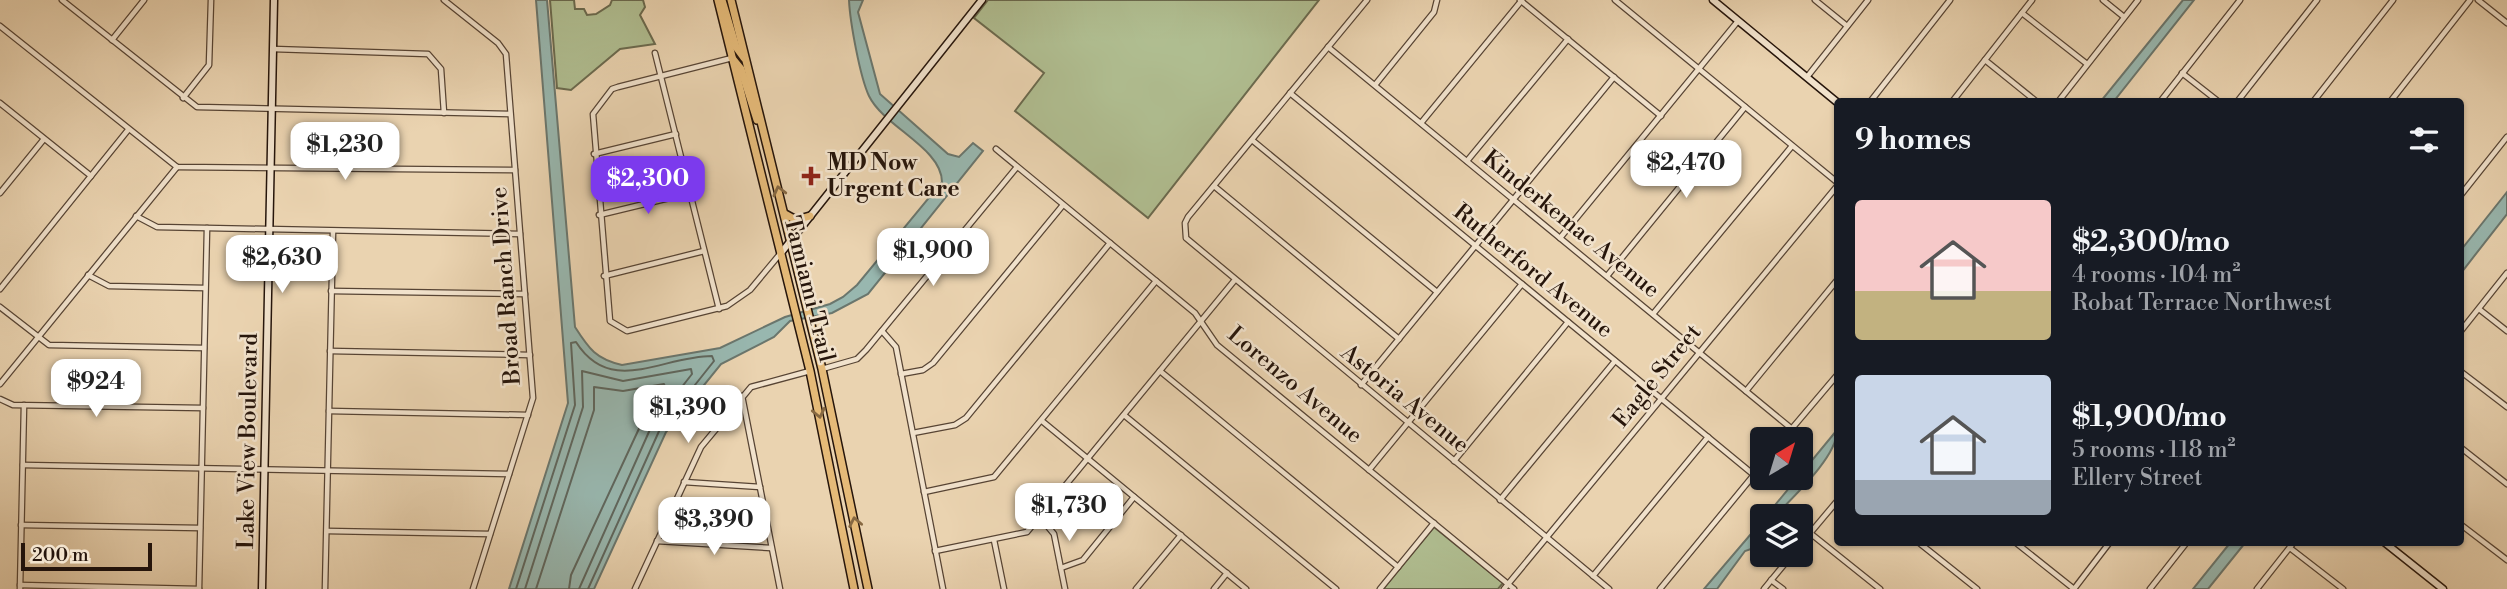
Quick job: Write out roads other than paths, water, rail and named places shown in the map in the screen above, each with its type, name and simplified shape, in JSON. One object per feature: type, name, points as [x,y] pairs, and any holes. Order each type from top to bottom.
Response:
[{"type":"main road","name":"Tamiami Trail","points":[[720,0],[810,371],[854,589]]},
{"type":"main road","points":[[720,0],[736,47],[746,59]]},
{"type":"main road","name":"Tamiami Trail","points":[[731,0],[811,320],[868,589]]},
{"type":"main road","points":[[732,58],[741,69],[750,102],[768,147]]},
{"type":"main road","points":[[784,214],[796,219],[810,216]]},
{"type":"main road","points":[[805,352],[814,364],[822,369]]},
{"type":"main road","points":[[810,371],[819,379],[828,395]]},
{"type":"street","points":[[112,40],[144,0]]},
{"type":"street","points":[[183,98],[209,65],[211,0]]},
{"type":"street","name":"Lake View Boulevard","points":[[262,589],[274,0]]},
{"type":"street","name":"Broad Ranch Drive","points":[[444,0],[503,48],[511,114],[533,398],[474,589]]},
{"type":"street","points":[[732,58],[612,89],[596,107],[592,120],[607,314],[620,330],[632,331],[719,309],[750,290],[982,0]]},
{"type":"street","points":[[1367,0],[1214,186],[1399,339]]},
{"type":"street","points":[[1375,85],[1434,12],[1437,0]]},
{"type":"street","points":[[1421,123],[1521,0],[1661,116]]},
{"type":"street","points":[[1615,0],[1834,181]]},
{"type":"street","points":[[1713,0],[1834,100]]},
{"type":"street","points":[[1815,0],[1847,26]]},
{"type":"street","points":[[1807,77],[1868,0]]},
{"type":"street","points":[[1873,98],[1950,0]]},
{"type":"street","points":[[1955,98],[2032,0]]},
{"type":"street","points":[[2103,0],[2124,17]]},
{"type":"street","points":[[2061,98],[2138,0]]},
{"type":"street","points":[[2163,98],[2240,0]]},
{"type":"street","points":[[2239,98],[2317,0]]},
{"type":"street","points":[[2316,98],[2393,0]]},
{"type":"street","points":[[2393,98],[2470,0]]},
{"type":"street","points":[[2478,0],[2507,23]]},
{"type":"street","points":[[65,1],[197,107],[511,114]]},
{"type":"street","points":[[2022,13],[2087,64]]},
{"type":"street","points":[[1560,238],[1738,21]]},
{"type":"street","points":[[0,26],[177,167],[515,170]]},
{"type":"street","points":[[1467,161],[1568,39]]},
{"type":"street","name":"Kinderkemac Avenue","points":[[1328,47],[1790,427]]},
{"type":"street","points":[[273,49],[428,54],[441,69],[444,113]]},
{"type":"street","points":[[655,53],[719,309]]},
{"type":"street","points":[[1985,60],[2032,98]]},
{"type":"street","points":[[2182,73],[2214,98]]},
{"type":"street","points":[[1361,385],[1614,77]]},
{"type":"street","name":"Rutherford Avenue","points":[[1290,93],[1750,472]]},
{"type":"street","points":[[0,103],[90,176]]},
{"type":"street","points":[[1606,276],[1745,107]]},
{"type":"street","points":[[0,289],[128,130]]},
{"type":"street","points":[[594,154],[676,134]]},
{"type":"street","points":[[2464,191],[2507,137]]},
{"type":"street","points":[[0,193],[44,139]]},
{"type":"street","points":[[1252,140],[1437,292]]},
{"type":"street","points":[[1653,314],[1792,146]]},
{"type":"street","name":"Lorenzo Avenue","points":[[996,149],[1195,313],[1217,345],[1434,523],[1506,587],[1514,589]]},
{"type":"street","points":[[0,384],[177,167]]},
{"type":"street","points":[[822,369],[857,359],[1017,167]]},
{"type":"street","name":"Astoria Avenue","points":[[1214,186],[1188,217],[1184,232],[1189,244],[1609,589]]},
{"type":"street","name":"Eagle Street","points":[[1506,587],[1834,189]]},
{"type":"street","points":[[599,215],[690,192]]},
{"type":"street","points":[[901,374],[923,370],[933,363],[1063,205]]},
{"type":"street","points":[[136,216],[152,226],[520,234]]},
{"type":"street","points":[[24,405],[20,587],[199,589],[206,228]]},
{"type":"street","points":[[326,589],[333,231]]},
{"type":"street","points":[[913,433],[955,425],[965,418],[1110,243]]},
{"type":"street","points":[[604,276],[704,251]]},
{"type":"street","points":[[2464,327],[2507,273]]},
{"type":"street","points":[[88,275],[109,286],[205,288]]},
{"type":"street","points":[[924,492],[994,477],[1156,281]]},
{"type":"street","points":[[935,551],[1027,532],[1234,281]]},
{"type":"street","points":[[1369,470],[1522,284]]},
{"type":"street","points":[[1746,391],[1834,284]]},
{"type":"street","points":[[331,291],[525,294]]},
{"type":"street","points":[[0,307],[38,337],[55,345],[204,348]]},
{"type":"street","points":[[2479,309],[2507,331]]},
{"type":"street","points":[[1454,461],[1568,322]]},
{"type":"street","points":[[882,331],[893,341],[901,374],[943,589]]},
{"type":"street","points":[[330,351],[530,355]]},
{"type":"street","points":[[1500,500],[1615,360]]},
{"type":"street","points":[[635,589],[701,447],[742,396],[757,384],[810,371]]},
{"type":"street","points":[[1160,371],[1398,567]]},
{"type":"street","points":[[2464,374],[2507,407]]},
{"type":"street","points":[[1794,427],[1834,379]]},
{"type":"street","points":[[742,396],[779,589]]},
{"type":"street","points":[[0,399],[8,404],[24,405],[203,408]]},
{"type":"street","points":[[329,411],[528,415]]},
{"type":"street","points":[[1124,415],[1336,589]]},
{"type":"street","points":[[1041,420],[1247,589]]},
{"type":"street","points":[[1593,576],[1707,437]]},
{"type":"street","points":[[2464,450],[2507,484]]},
{"type":"street","points":[[23,465],[509,474]]},
{"type":"street","points":[[1660,589],[1750,480]]},
{"type":"street","points":[[684,482],[760,487]]},
{"type":"street","points":[[1061,568],[1083,560],[1134,497]]},
{"type":"street","points":[[1813,529],[1834,505]]},
{"type":"street","points":[[1040,517],[1054,534],[1065,589]]},
{"type":"street","points":[[1380,589],[1434,523]]},
{"type":"street","points":[[21,525],[201,528]]},
{"type":"street","points":[[2464,527],[2507,561]]},
{"type":"street","points":[[327,531],[491,534]]},
{"type":"street","points":[[1136,589],[1181,535]]},
{"type":"street","points":[[1813,535],[1880,589]]},
{"type":"street","points":[[994,540],[1004,589]]},
{"type":"street","points":[[657,541],[772,548]]},
{"type":"street","points":[[1923,546],[1977,589]]},
{"type":"street","points":[[2020,546],[2074,589],[2107,546]]},
{"type":"street","points":[[2150,589],[2184,546]]},
{"type":"street","points":[[2258,589],[2291,546]]},
{"type":"street","points":[[2293,546],[2336,587],[2343,589]]},
{"type":"street","points":[[2389,546],[2443,589]]},
{"type":"street","points":[[1764,589],[1782,567]]},
{"type":"street","points":[[1214,589],[1227,573]]},
{"type":"street","points":[[1772,580],[1783,589]]},
{"type":"water","points":[[536,0],[547,0],[575,327],[594,352],[613,363],[622,365],[720,348],[785,317],[830,304],[843,297],[857,285],[942,182],[933,159],[887,118],[869,96],[856,49],[849,0],[863,0],[858,12],[880,94],[948,154],[959,157],[973,143],[983,151],[868,294],[832,313],[790,321],[774,337],[721,364],[666,432],[594,589],[509,589],[568,403]]},
{"type":"water","points":[[2183,0],[2194,0],[2116,98],[2103,98]]},
{"type":"water","points":[[2507,192],[2507,214],[2464,269],[2464,246]]},
{"type":"water","points":[[1834,434],[1834,442],[1823,464],[1813,476],[1813,459]]},
{"type":"water","points":[[1787,490],[1800,490],[1786,504],[1776,504]]},
{"type":"water","points":[[1750,535],[1750,549],[1745,551],[1717,589],[1704,589]]},
{"type":"water","points":[[2228,546],[2243,546],[2208,589],[2193,589]]},
{"type":"place","name":"MD Now Urgent Care","points":[[811,176]]}]
